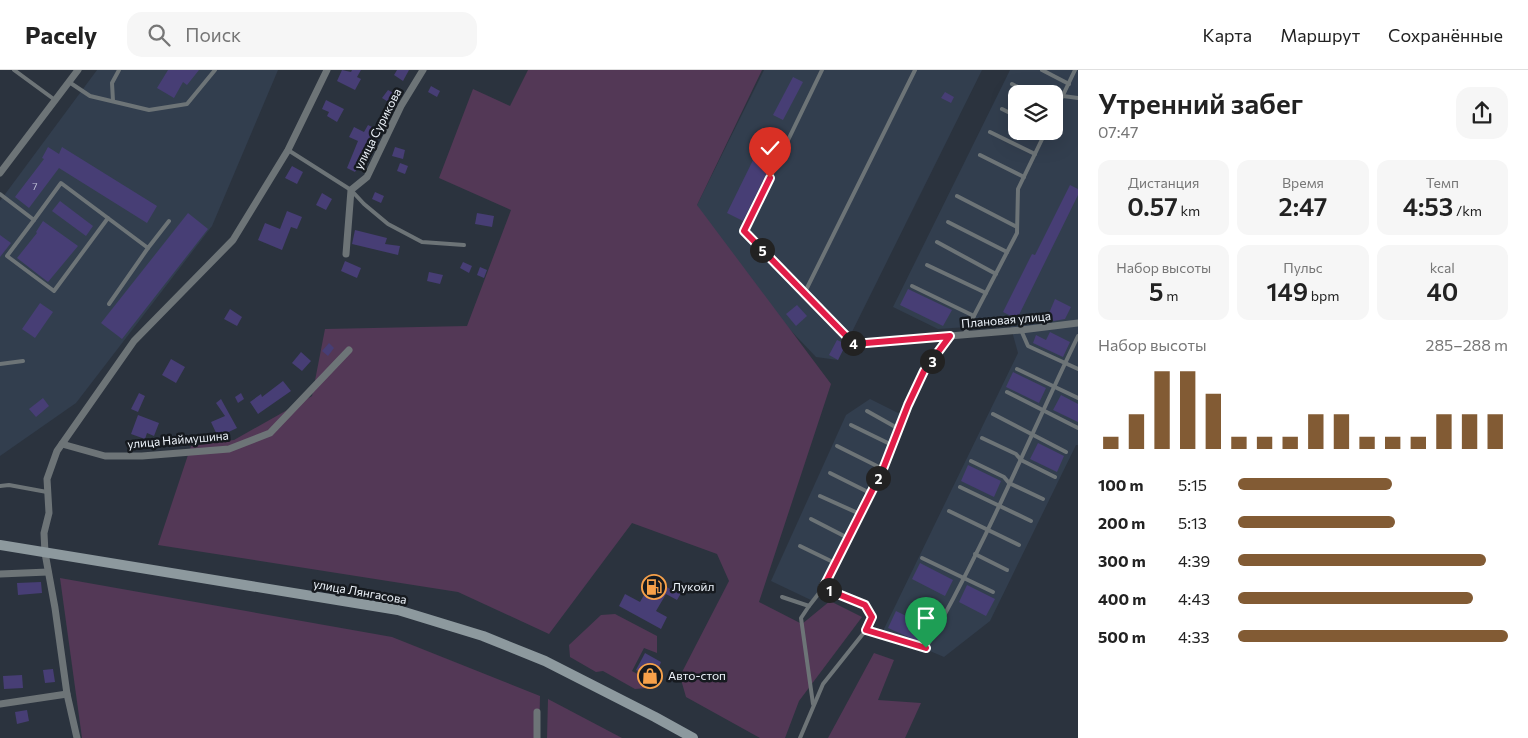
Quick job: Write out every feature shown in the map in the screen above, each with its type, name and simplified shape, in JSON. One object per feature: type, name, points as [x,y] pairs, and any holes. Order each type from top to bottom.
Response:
[{"type":"main road","name":"улица Лянгасова","points":[[0,546],[398,610],[484,636],[545,661],[692,738]]},
{"type":"street","points":[[0,174],[78,70]]},
{"type":"street","points":[[78,738],[67,694],[56,608],[44,553],[44,533],[49,513],[47,479],[57,451],[134,341],[234,240],[288,150],[328,70]]},
{"type":"street","name":"улица Сурикова","points":[[351,190],[368,177],[401,106],[423,70]]},
{"type":"street","points":[[346,254],[351,190]]},
{"type":"street","name":"Плановая улица","points":[[849,340],[854,344],[1020,330],[1078,323]]},
{"type":"street","name":"улица Наймушина","points":[[62,444],[105,456],[142,456],[229,449],[270,433],[349,350]]},
{"type":"street","points":[[0,574],[48,572]]},
{"type":"street","points":[[0,704],[67,694]]},
{"type":"street","points":[[537,712],[537,738]]},
{"type":"lane","points":[[14,70],[55,100]]},
{"type":"lane","points":[[113,101],[112,82],[119,70]]},
{"type":"lane","points":[[69,82],[90,96],[149,110],[187,104],[214,70]]},
{"type":"lane","points":[[822,70],[744,231],[849,340]]},
{"type":"lane","points":[[804,294],[915,70]]},
{"type":"lane","points":[[1042,70],[1068,84]]},
{"type":"lane","points":[[1075,70],[1063,96],[1078,98]]},
{"type":"lane","points":[[1002,109],[1008,112]]},
{"type":"lane","points":[[990,132],[1034,154]]},
{"type":"lane","points":[[964,335],[1017,233],[1018,189],[1041,140]]},
{"type":"lane","points":[[288,150],[351,190],[364,204],[388,224],[422,242],[464,245]]},
{"type":"lane","points":[[980,155],[1024,177]]},
{"type":"lane","points":[[108,218],[54,291],[7,256],[62,183],[148,248]]},
{"type":"lane","points":[[0,194],[34,220]]},
{"type":"lane","points":[[957,196],[1017,227]]},
{"type":"lane","points":[[108,304],[168,221]]},
{"type":"lane","points":[[948,222],[1007,252]]},
{"type":"lane","points":[[936,242],[996,274]]},
{"type":"lane","points":[[927,265],[986,293]]},
{"type":"lane","points":[[912,286],[974,316]]},
{"type":"lane","points":[[1020,330],[1028,346],[1078,369]]},
{"type":"lane","points":[[814,706],[801,618],[823,588],[883,469],[924,371],[950,336]]},
{"type":"lane","points":[[866,630],[926,648],[964,578],[1078,336]]},
{"type":"lane","points":[[0,364],[24,361]]},
{"type":"lane","points":[[1017,369],[1078,398]]},
{"type":"lane","points":[[1007,392],[1078,428]]},
{"type":"lane","points":[[867,412],[899,429]]},
{"type":"lane","points":[[993,414],[1066,452]]},
{"type":"lane","points":[[851,425],[892,445]]},
{"type":"lane","points":[[982,438],[1016,454],[1021,460],[1054,477]]},
{"type":"lane","points":[[837,446],[883,469]]},
{"type":"lane","points":[[971,461],[1004,477],[1010,483],[1043,498]]},
{"type":"lane","points":[[830,473],[870,493]]},
{"type":"lane","points":[[0,486],[9,485],[48,493]]},
{"type":"lane","points":[[960,487],[1031,521]]},
{"type":"lane","points":[[820,496],[860,514]]},
{"type":"lane","points":[[949,511],[1019,545]]},
{"type":"lane","points":[[811,519],[848,538]]},
{"type":"lane","points":[[800,546],[836,563]]},
{"type":"lane","points":[[975,554],[1007,570]]},
{"type":"lane","points":[[922,558],[992,592]]},
{"type":"lane","points":[[800,738],[823,684],[866,630],[872,617],[865,605],[823,588]]},
{"type":"lane","points":[[782,597],[809,606]]},
{"type":"shaded area","points":[[97,70],[278,70],[212,226],[76,403],[0,456],[0,201]]},
{"type":"shaded area","points":[[528,70],[762,70],[697,205],[831,384],[759,602],[802,624],[830,601],[862,617],[799,701],[785,738],[760,738],[686,697],[680,676],[729,581],[717,554],[632,523],[549,634],[458,592],[158,545],[191,446],[234,440],[312,396],[325,329],[467,326],[511,210],[439,178],[473,89],[510,106]]},
{"type":"shaded area","points":[[764,70],[982,70],[838,360],[816,357],[718,254],[697,205]]},
{"type":"shaded area","points":[[1010,70],[1078,70],[1078,445],[1076,445],[990,621],[944,657],[883,631],[1018,353],[1010,324],[938,329],[893,307]]},
{"type":"shaded area","points":[[870,399],[902,415],[813,601],[771,581],[846,415]]},
{"type":"shaded area","points":[[60,578],[392,637],[540,696],[539,738],[82,738]]},
{"type":"shaded area","points":[[615,614],[657,636],[657,653],[644,648],[632,671],[652,682],[648,688],[635,689],[603,671],[596,672],[570,657],[569,645],[601,615]]},
{"type":"shaded area","points":[[874,653],[894,660],[878,700],[921,703],[905,738],[828,738]]},
{"type":"shaded area","points":[[548,699],[622,738],[547,738]]},
{"type":"building","points":[[168,70],[199,70],[187,85],[183,82],[174,98],[157,88]]},
{"type":"building","points":[[342,70],[351,72],[352,70],[361,70],[357,77],[361,79],[355,90],[337,81]]},
{"type":"building","points":[[397,70],[409,70],[403,81],[394,75]]},
{"type":"building","points":[[793,77],[803,82],[783,120],[773,115]]},
{"type":"building","points":[[431,86],[440,91],[437,97],[428,92]]},
{"type":"building","points":[[388,90],[395,94],[390,103],[382,98]]},
{"type":"building","points":[[945,92],[954,97],[951,103],[941,98]]},
{"type":"building","points":[[326,100],[344,109],[337,122],[327,116],[329,112],[322,109]]},
{"type":"building","points":[[368,125],[376,129],[374,134],[379,136],[372,151],[370,150],[364,162],[361,161],[355,172],[347,168],[358,141],[349,137],[354,127],[364,132]]},
{"type":"building","points":[[48,147],[59,154],[62,147],[157,206],[147,223],[59,168],[29,208],[15,197],[44,159],[42,158]]},
{"type":"building","points":[[395,147],[405,150],[403,159],[392,156]]},
{"type":"building","points":[[755,156],[771,164],[743,221],[727,213]]},
{"type":"building","points":[[400,163],[408,166],[405,174],[397,171]]},
{"type":"building","points":[[292,166],[303,172],[297,184],[285,178]]},
{"type":"building","points":[[1070,185],[1078,189],[1078,195],[1017,319],[1003,312],[1032,254],[1035,255]]},
{"type":"building","points":[[375,192],[384,196],[381,203],[372,199]]},
{"type":"building","points":[[322,193],[332,199],[326,210],[316,205]]},
{"type":"building","points":[[60,201],[93,226],[86,236],[52,211]]},
{"type":"building","points":[[287,211],[302,217],[297,229],[291,227],[282,250],[258,240],[265,223],[280,229]]},
{"type":"building","points":[[188,213],[208,229],[122,339],[101,323]]},
{"type":"building","points":[[477,213],[494,216],[492,227],[475,224]]},
{"type":"building","points":[[43,221],[78,246],[48,282],[17,258],[37,233]]},
{"type":"building","points":[[355,230],[387,238],[385,244],[400,246],[398,255],[352,244]]},
{"type":"building","points":[[0,235],[11,243],[0,257]]},
{"type":"building","points":[[345,261],[361,268],[357,278],[341,271]]},
{"type":"building","points":[[463,262],[472,266],[469,273],[460,268]]},
{"type":"building","points":[[480,267],[487,270],[484,278],[477,275]]},
{"type":"building","points":[[429,272],[443,275],[440,284],[427,281]]},
{"type":"building","points":[[908,289],[952,310],[943,326],[900,305]]},
{"type":"building","points":[[1055,299],[1071,307],[1065,319],[1054,321],[1047,318]]},
{"type":"building","points":[[40,303],[53,312],[35,338],[22,329]]},
{"type":"building","points":[[797,305],[807,316],[796,326],[786,314]]},
{"type":"building","points":[[230,309],[242,317],[237,326],[224,319]]},
{"type":"building","points":[[1050,332],[1070,342],[1063,357],[1033,343],[1036,335],[1046,340]]},
{"type":"building","points":[[837,340],[846,344],[838,360],[829,355]]},
{"type":"building","points":[[329,343],[334,348],[328,356],[322,351]]},
{"type":"building","points":[[301,352],[311,361],[302,371],[292,363]]},
{"type":"building","points":[[171,359],[185,367],[176,383],[162,375]]},
{"type":"building","points":[[1013,372],[1046,388],[1039,403],[1006,387]]},
{"type":"building","points":[[283,381],[291,391],[258,414],[250,402],[261,394],[262,397]]},
{"type":"building","points":[[139,393],[145,396],[138,412],[131,409]]},
{"type":"building","points":[[241,393],[244,399],[238,403],[235,397]]},
{"type":"building","points":[[1061,395],[1078,404],[1078,422],[1053,410]]},
{"type":"building","points":[[43,398],[49,406],[36,417],[29,409]]},
{"type":"building","points":[[221,399],[237,428],[218,437],[211,422],[225,416],[216,403]]},
{"type":"building","points":[[138,415],[159,423],[154,436],[147,433],[145,439],[131,434]]},
{"type":"building","points":[[1038,443],[1064,456],[1057,472],[1030,459]]},
{"type":"building","points":[[968,465],[1001,481],[994,497],[961,481]]},
{"type":"building","points":[[920,563],[953,580],[945,596],[912,579]]},
{"type":"building","points":[[653,579],[670,589],[674,580],[685,586],[677,600],[666,594],[656,611],[667,617],[661,629],[619,606],[625,594],[640,602]]},
{"type":"building","points":[[41,582],[42,593],[18,595],[17,583]]},
{"type":"building","points":[[967,585],[995,599],[986,616],[959,602]]},
{"type":"building","points":[[896,611],[929,627],[922,643],[888,628]]},
{"type":"building","points":[[645,653],[661,662],[654,680],[636,670]]},
{"type":"building","points":[[53,669],[55,682],[45,683],[43,670]]},
{"type":"building","points":[[22,675],[23,688],[4,689],[3,676]]},
{"type":"building","points":[[27,710],[29,721],[17,724],[15,712]]},
{"type":"place","name":"Лукойл","points":[[654,587]]},
{"type":"place","name":"Авто-стоп","points":[[650,676]]},
{"type":"route","points":[[770,178],[744,231],[854,344],[950,336],[924,371],[908,405],[883,469],[823,588],[865,605],[872,617],[866,630],[926,648]]}]
